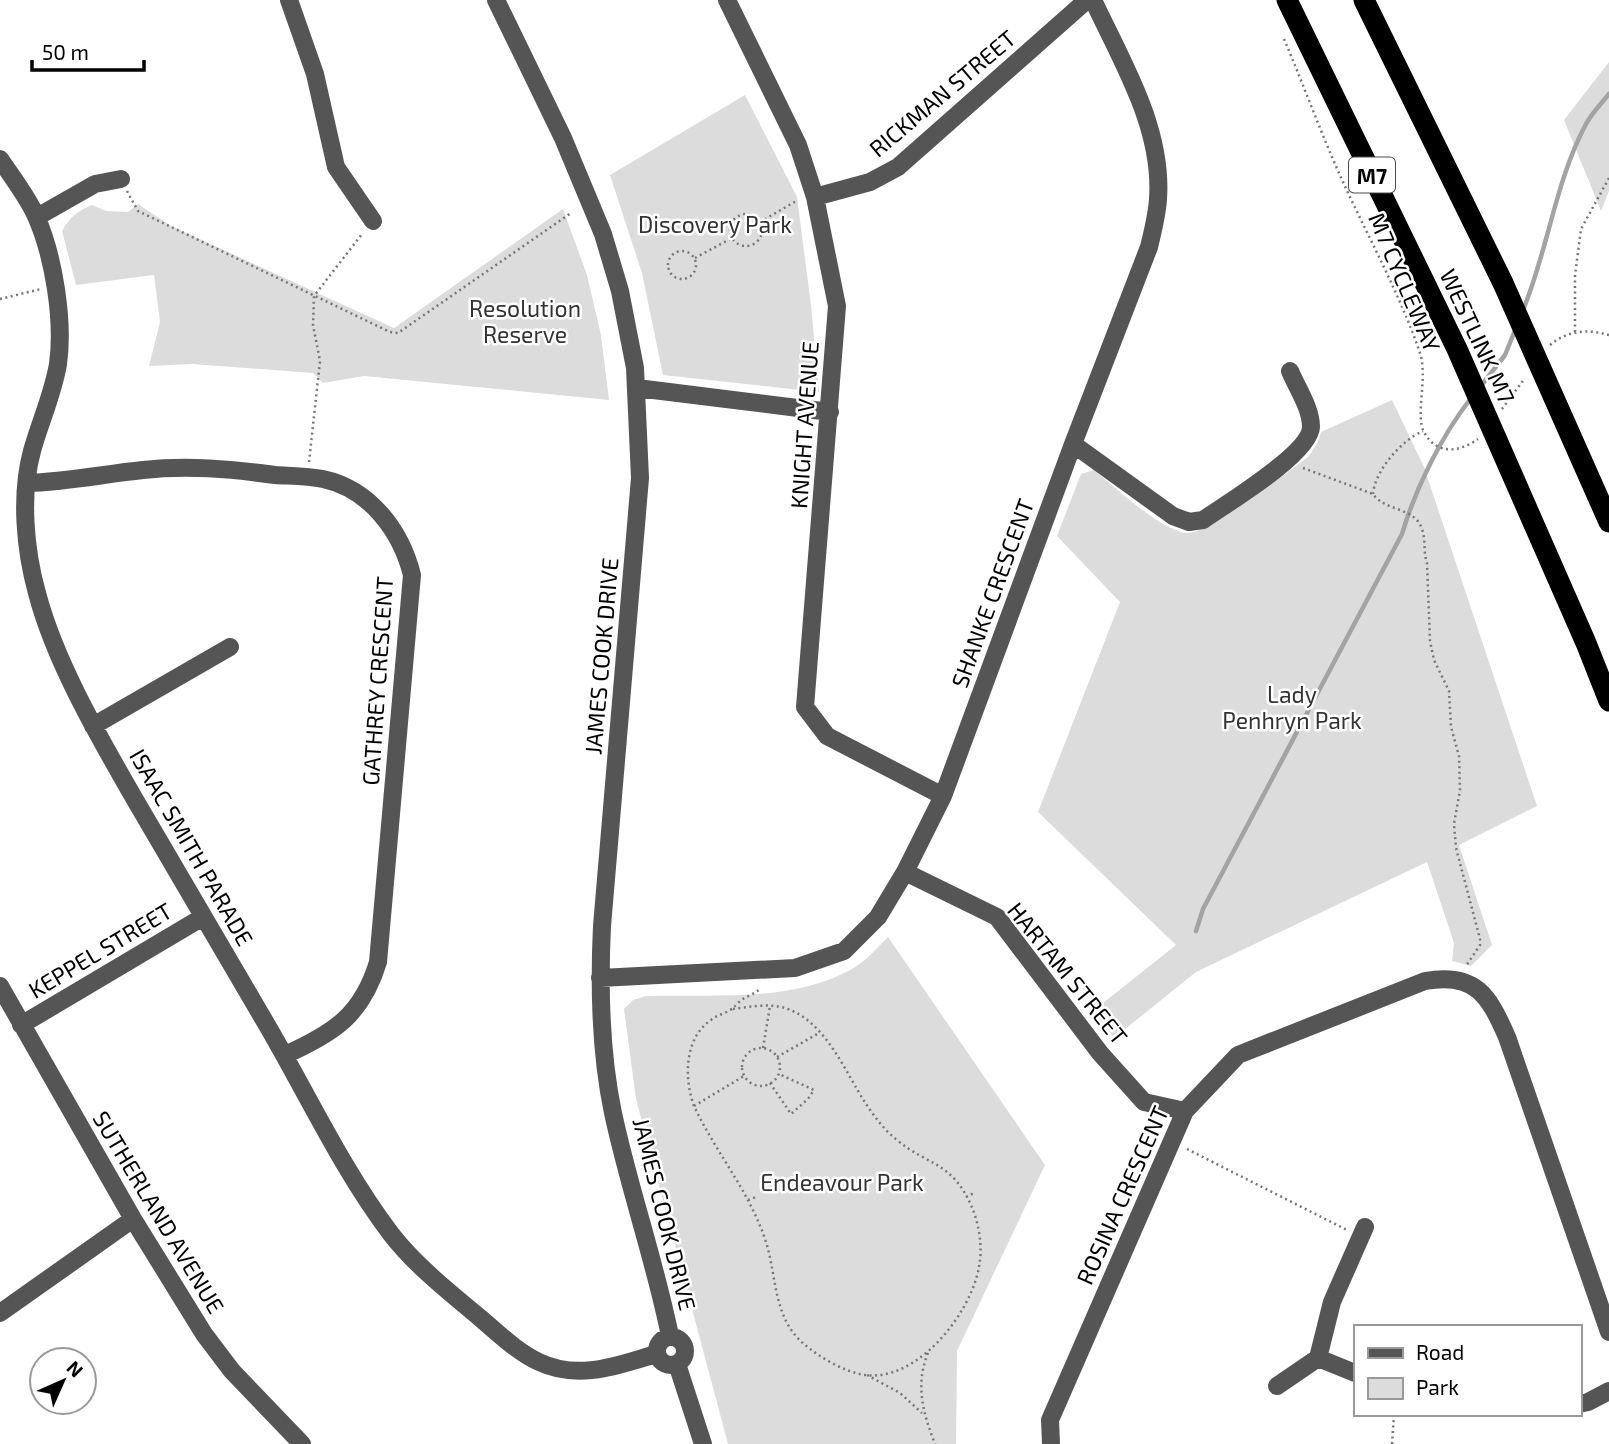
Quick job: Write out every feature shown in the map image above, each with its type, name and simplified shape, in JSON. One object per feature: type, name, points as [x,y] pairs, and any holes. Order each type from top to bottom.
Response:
[{"type":"highway","name":"WESTLINK M7","points":[[1287,0],[1457,349],[1609,701]]},
{"type":"highway","name":"WESTLINK M7","points":[[1364,0],[1503,283],[1609,522]]},
{"type":"street","points":[[289,0],[315,74],[336,167],[373,221]]},
{"type":"street","name":"JAMES COOK DRIVE","points":[[496,0],[563,138],[603,234],[620,291],[637,388],[640,478],[603,914],[600,978],[603,1045],[613,1113],[660,1287],[670,1336]]},
{"type":"street","name":"RICKMAN STREET","points":[[814,194],[870,182],[898,167],[1087,0]]},
{"type":"street","name":"SHANKE CRESCENT","points":[[600,978],[795,968],[844,951],[878,917],[905,872],[943,796],[1149,247],[1158,198],[1157,165],[1152,135],[1137,94],[1093,0]]},
{"type":"street","name":"KNIGHT AVENUE","points":[[734,2],[798,145],[814,194],[837,306],[805,707],[827,736],[943,796]]},
{"type":"street","name":"ISAAC SMITH PARADE","points":[[0,159],[37,217],[61,318],[52,392],[31,454],[27,482],[27,535],[37,593],[55,643],[93,726],[285,1055],[347,1167],[392,1235],[454,1296],[518,1350],[555,1368],[582,1371],[613,1367],[656,1354]]},
{"type":"street","points":[[37,217],[95,184],[121,179]]},
{"type":"street","points":[[1073,444],[1173,516],[1189,522],[1203,520],[1294,456],[1308,440],[1311,427],[1308,411],[1290,371]]},
{"type":"street","points":[[637,388],[830,412]]},
{"type":"street","name":"GATHREY CRESCENT","points":[[27,482],[62,482],[142,470],[214,467],[323,479],[341,485],[373,505],[396,535],[407,555],[412,575],[378,961],[372,983],[359,1006],[346,1020],[285,1055]]},
{"type":"street","points":[[93,726],[230,648]]},
{"type":"street","name":"HARTAM STREET","points":[[905,872],[997,917],[1100,1054],[1144,1102],[1185,1111]]},
{"type":"street","name":"KEPPEL STREET","points":[[21,1025],[203,917]]},
{"type":"street","name":"ROSINA CRESCENT","points":[[1051,1444],[1050,1420],[1185,1111],[1238,1055],[1425,981],[1454,979],[1469,984]]},
{"type":"street","points":[[1469,984],[1493,1005],[1507,1037],[1609,1332]]},
{"type":"street","name":"SUTHERLAND AVENUE","points":[[0,986],[183,1302],[232,1371],[302,1444]]},
{"type":"street","points":[[0,1313],[133,1219]]},
{"type":"street","points":[[1277,1386],[1318,1358],[1332,1303],[1366,1227]]},
{"type":"street","points":[[670,1336],[680,1339],[684,1346],[684,1356],[677,1364],[666,1364],[656,1354],[660,1341],[670,1336]]},
{"type":"street","points":[[1318,1358],[1354,1373]]},
{"type":"street","points":[[677,1364],[703,1444]]},
{"type":"street","points":[[1581,1404],[1609,1391]]},
{"type":"path","name":"M7 CYCLEWAY","points":[[1284,39],[1342,181],[1391,280],[1420,352],[1424,365],[1420,418],[1423,431]]},
{"type":"path","points":[[1576,331],[1575,275],[1581,229],[1609,178]]},
{"type":"path","points":[[121,179],[138,211],[390,332],[398,333],[571,213]]},
{"type":"path","points":[[760,222],[814,194]]},
{"type":"path","points":[[747,214],[760,222],[760,238],[751,245],[740,245],[732,238],[730,228],[738,216],[747,214]]},
{"type":"path","points":[[308,478],[320,361],[313,325],[314,296],[373,221]]},
{"type":"path","points":[[695,258],[732,238]]},
{"type":"path","points":[[683,250],[695,258],[697,266],[690,277],[677,278],[670,271],[668,261],[674,253],[683,250]]},
{"type":"path","points":[[0,299],[55,286]]},
{"type":"path","points":[[1549,346],[1576,331],[1591,330],[1609,335]]},
{"type":"path","points":[[1500,411],[1529,373]]},
{"type":"path","points":[[1373,494],[1376,480],[1402,443],[1423,431],[1445,449],[1461,449],[1478,439]]},
{"type":"path","points":[[1294,456],[1301,467],[1309,472],[1373,494],[1376,499],[1413,516],[1423,530],[1430,641],[1434,660],[1450,691],[1451,727],[1459,756],[1460,790],[1454,824],[1456,848],[1480,939],[1480,945],[1466,966],[1475,970],[1469,984]]},
{"type":"path","points":[[733,1009],[737,1003],[761,988]]},
{"type":"path","points":[[764,1048],[770,1006]]},
{"type":"path","points":[[867,1375],[908,1366],[928,1353],[962,1310],[973,1290],[980,1265],[981,1247],[977,1223],[954,1177],[942,1167],[909,1149],[885,1129],[864,1101],[832,1048],[819,1034],[795,1013],[785,1008],[770,1006],[733,1009],[707,1022],[693,1045],[687,1072],[689,1092],[694,1106],[748,1200],[769,1253],[780,1307],[794,1335],[813,1351],[867,1375],[900,1394],[923,1414]]},
{"type":"path","points":[[777,1057],[819,1034]]},
{"type":"path","points":[[764,1048],[777,1057],[778,1074],[771,1083],[756,1086],[741,1070],[744,1058],[753,1050],[764,1048]]},
{"type":"path","points":[[771,1083],[790,1114],[808,1099],[814,1090],[778,1074]]},
{"type":"path","points":[[694,1106],[744,1076]]},
{"type":"path","points":[[1172,1141],[1348,1230],[1366,1227]]},
{"type":"path","points":[[966,1197],[974,1193]]},
{"type":"path","points":[[748,1200],[756,1196]]},
{"type":"path","points":[[928,1353],[921,1377],[923,1414],[935,1444]]},
{"type":"path","points":[[1392,1444],[1394,1416]]},
{"type":"green space","points":[[1609,62],[1609,191],[1601,211],[1564,120]]},
{"type":"green space","name":"Discovery Park","points":[[745,95],[797,197],[819,392],[663,375],[642,273],[610,175]]},
{"type":"green space","name":"Resolution Reserve","points":[[138,204],[171,226],[394,328],[563,209],[587,275],[601,335],[609,400],[364,376],[323,383],[313,373],[192,364],[149,366],[160,322],[154,275],[76,285],[62,231],[74,215],[92,205],[106,211],[128,212]]},
{"type":"green space","name":"Lady Penhryn Park","points":[[1392,400],[1424,467],[1537,806],[1459,845],[1492,945],[1471,966],[1452,961],[1454,943],[1427,862],[1196,972],[1114,1038],[1093,1011],[1176,945],[1038,812],[1120,602],[1057,536],[1081,474],[1094,470],[1163,524],[1186,533],[1196,531],[1228,514],[1308,457],[1321,432]]},
{"type":"green space","name":"Endeavour Park","points":[[888,937],[1045,1165],[957,1351],[956,1444],[728,1444],[636,1099],[624,1009],[633,1000],[646,996],[725,996],[804,987],[829,980],[852,969]]},
{"type":"waterway","points":[[1523,310],[1575,146],[1588,120],[1609,94]]},
{"type":"waterway","points":[[1481,386],[1505,355],[1516,328]]},
{"type":"waterway","points":[[1196,931],[1203,909],[1402,534],[1430,463],[1471,398]]}]
